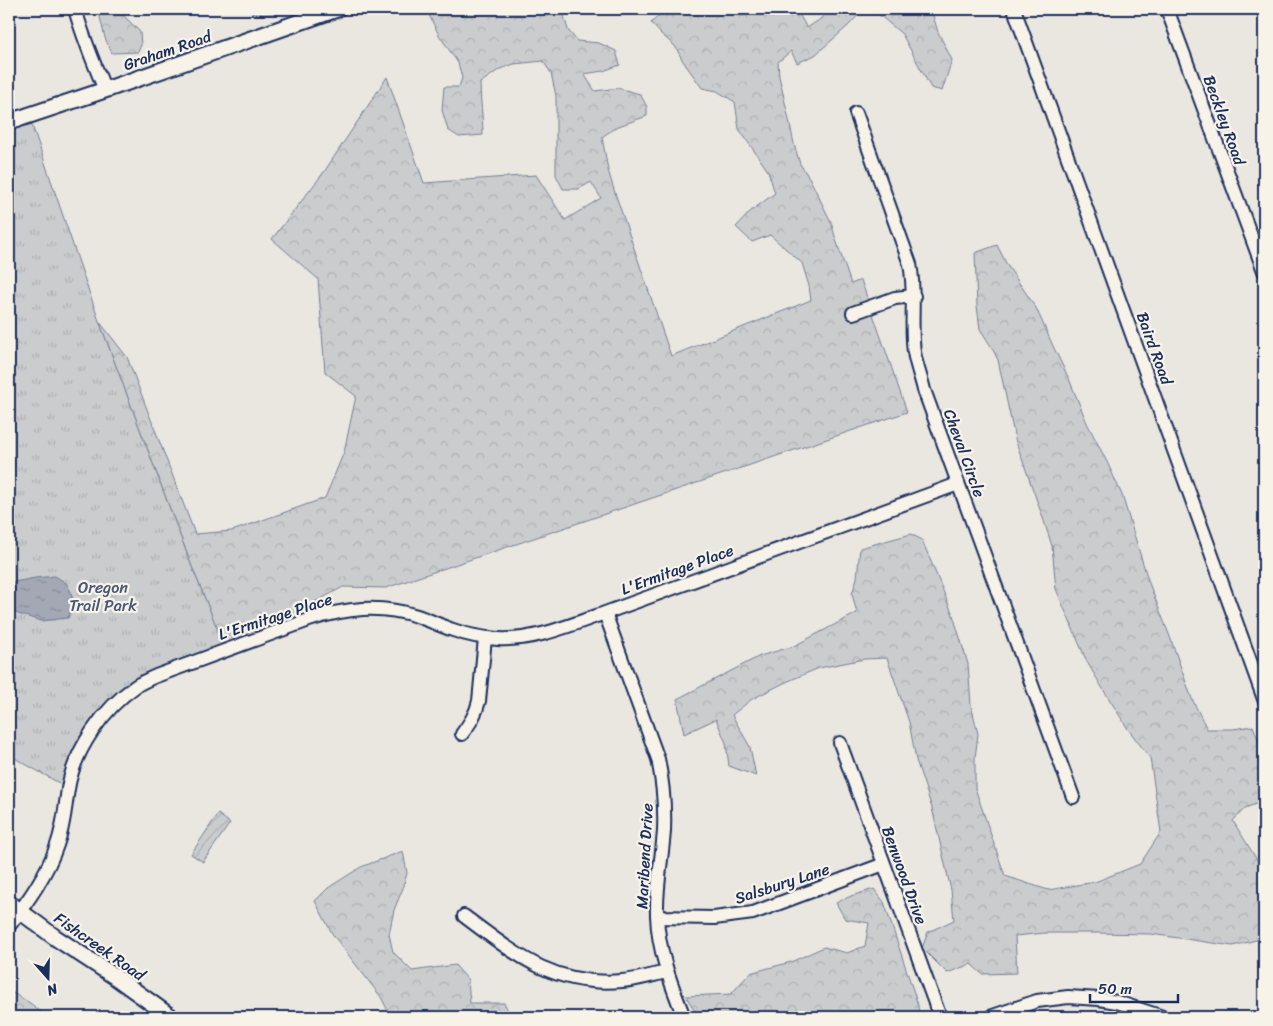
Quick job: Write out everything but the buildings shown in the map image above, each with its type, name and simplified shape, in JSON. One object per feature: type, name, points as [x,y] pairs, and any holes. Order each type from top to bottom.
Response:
[{"type":"main road","name":"Graham Road","points":[[9,122],[337,9]]},
{"type":"main road","name":"Fishcreek Road","points":[[14,907],[171,1017]]},
{"type":"street","points":[[75,9],[92,60],[105,90]]},
{"type":"street","name":"Baird Road","points":[[1014,9],[1264,699]]},
{"type":"street","name":"Beckley Road","points":[[1167,9],[1264,271]]},
{"type":"street","name":"Cheval Circle","points":[[856,113],[908,257],[914,296],[913,328],[916,364],[1073,797]]},
{"type":"street","points":[[853,313],[895,298],[914,296]]},
{"type":"street","name":"L'Ermitage Place","points":[[9,926],[14,907],[47,870],[63,827],[72,771],[88,736],[101,719],[136,686],[164,672],[309,620],[332,613],[356,609],[388,609],[402,612],[455,631],[485,638],[516,638],[537,635],[604,613],[958,484]]},
{"type":"street","name":"Maribend Drive","points":[[604,613],[661,771],[664,831],[657,895],[659,943],[667,972],[684,1017]]},
{"type":"street","points":[[462,734],[472,720],[478,706],[485,638]]},
{"type":"street","name":"Benwood Drive","points":[[840,743],[940,1017]]},
{"type":"street","name":"Salsbury Lane","points":[[657,917],[714,918],[753,912],[884,864]]},
{"type":"street","points":[[464,916],[528,961],[544,969],[572,978],[598,982],[624,981],[667,972]]},
{"type":"street","points":[[990,1017],[1036,1001],[1068,997],[1117,1002],[1163,1017]]},
{"type":"green space","points":[[98,9],[118,9],[140,32],[141,45],[138,52],[112,53],[105,38]]},
{"type":"green space","points":[[249,9],[290,9],[277,13],[253,14]]},
{"type":"green space","points":[[464,9],[562,9],[568,30],[577,41],[599,43],[616,51],[620,65],[603,71],[584,74],[595,91],[618,88],[640,94],[647,107],[647,116],[616,127],[602,137],[614,190],[671,356],[811,300],[802,263],[770,235],[752,242],[736,227],[751,211],[775,193],[768,171],[739,129],[735,102],[717,91],[702,88],[675,46],[651,23],[661,14],[686,9],[796,9],[807,28],[831,9],[864,9],[815,55],[797,63],[791,51],[778,62],[779,76],[800,164],[810,179],[831,222],[851,284],[861,280],[907,412],[386,588],[343,587],[226,650],[192,567],[99,321],[127,357],[195,534],[232,531],[325,498],[344,452],[356,396],[325,372],[318,279],[272,239],[324,172],[387,77],[424,183],[536,175],[565,220],[601,198],[591,182],[579,189],[563,189],[556,175],[556,96],[551,73],[543,61],[514,64],[500,69],[480,83],[483,135],[459,137],[448,130],[442,110],[444,87],[459,87],[462,78],[458,63],[439,35],[429,15]]},
{"type":"green space","points":[[872,9],[931,9],[938,32],[952,60],[942,91],[931,88],[902,34]]},
{"type":"green space","name":"Oregon Trail Park","points":[[31,122],[99,321],[192,567],[226,650],[156,676],[101,719],[68,788],[9,755],[9,129]]},
{"type":"green space","points":[[997,245],[1007,265],[1036,308],[1087,423],[1122,495],[1149,583],[1192,699],[1207,729],[1233,729],[1253,726],[1264,755],[1264,801],[1245,808],[1233,821],[1257,860],[1264,864],[1264,938],[1233,946],[1151,934],[1045,933],[1015,936],[1017,973],[982,974],[971,964],[947,973],[922,948],[928,932],[954,920],[951,890],[932,808],[916,760],[909,722],[887,658],[864,659],[819,668],[752,699],[732,715],[750,747],[756,776],[729,766],[726,743],[716,719],[684,734],[677,699],[760,656],[794,646],[857,613],[852,594],[857,578],[860,548],[911,534],[922,540],[953,615],[968,664],[971,705],[978,734],[975,758],[975,788],[1005,876],[1048,890],[1095,882],[1140,864],[1161,832],[1150,758],[1128,729],[1087,662],[1056,589],[1052,546],[1015,439],[998,360],[980,329],[975,253]]},
{"type":"green space","points":[[218,814],[230,823],[203,862],[191,854]]},
{"type":"green space","points":[[403,851],[407,873],[394,910],[389,934],[393,952],[412,971],[455,965],[468,980],[470,1003],[504,1003],[510,1014],[520,1017],[391,1017],[381,997],[333,935],[315,901],[328,888],[361,867]]},
{"type":"green space","points":[[874,889],[884,902],[918,1005],[919,1017],[848,1017],[844,1011],[826,1017],[701,1017],[693,1008],[686,996],[731,994],[750,973],[791,962],[824,947],[847,953],[865,946],[869,923],[845,919],[836,903]]},
{"type":"green space","points":[[13,993],[30,1003],[47,1017],[9,1017],[9,996]]},
{"type":"water","points":[[55,576],[66,583],[71,592],[74,605],[68,618],[41,621],[12,612],[9,608],[9,583]]}]
